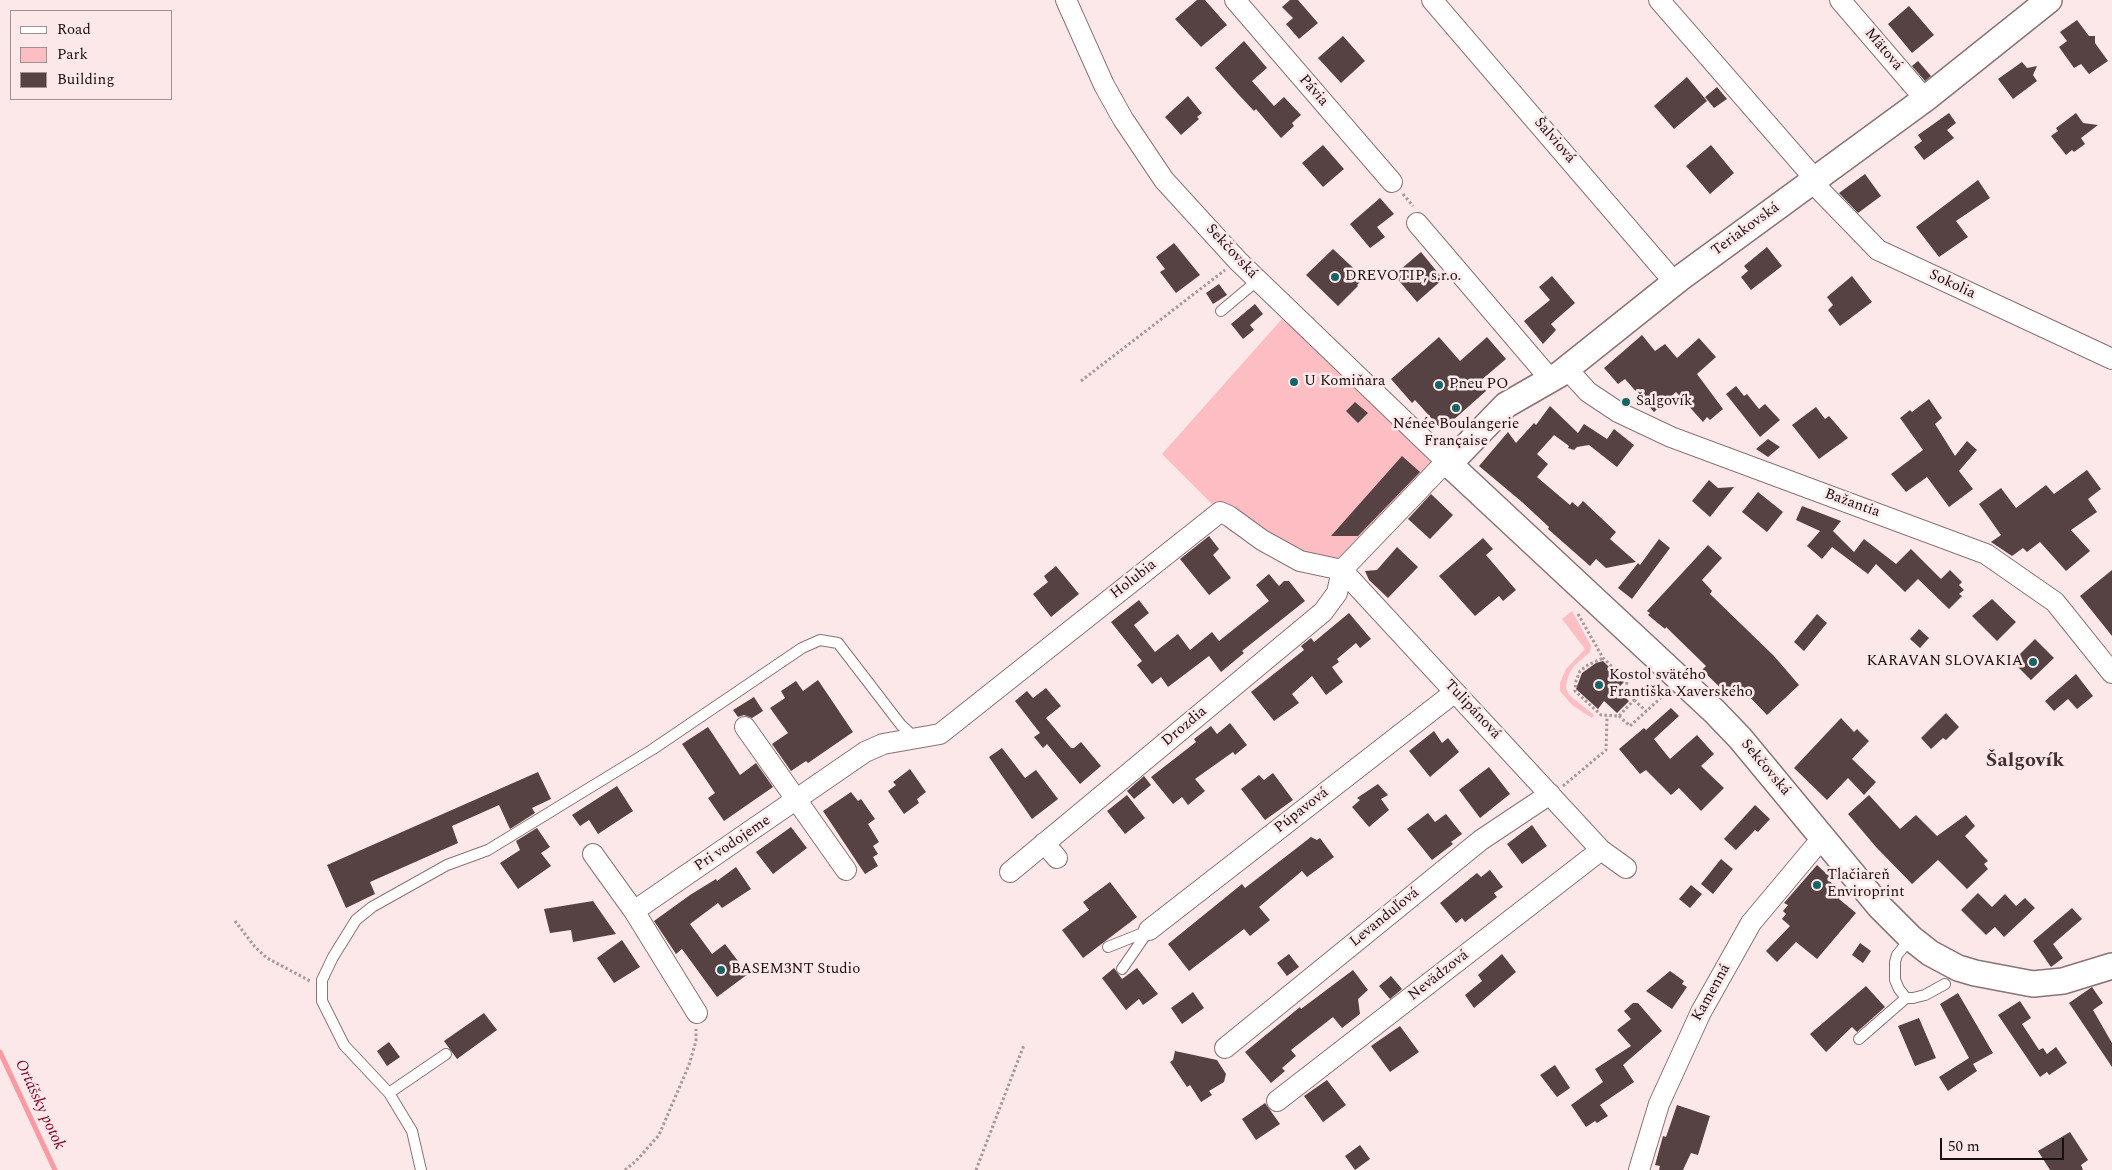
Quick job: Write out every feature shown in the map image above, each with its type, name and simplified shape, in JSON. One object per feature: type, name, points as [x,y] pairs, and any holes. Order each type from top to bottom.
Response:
[{"type":"street","name":"Sekčovská","points":[[1066,0],[1104,85],[1146,156],[1164,180],[1238,261],[1449,464],[1714,711],[1746,745],[1880,907],[1911,938],[1930,953],[1958,968],[2013,982],[2033,984],[2063,982],[2112,966]]},
{"type":"street","name":"Pávia","points":[[1235,0],[1392,182]]},
{"type":"street","name":"Šalviová","points":[[1432,0],[1675,283]]},
{"type":"street","points":[[1659,0],[1813,181]]},
{"type":"street","name":"Mätová","points":[[1840,0],[1925,99]]},
{"type":"street","name":"Teriakovská","points":[[1449,464],[1506,405],[1559,374],[1675,283],[1925,99],[2038,3]]},
{"type":"street","name":"Sokolia","points":[[1813,181],[1878,250],[2112,359]]},
{"type":"street","name":"Bažantia","points":[[1417,223],[1559,374],[1618,412],[1671,437],[1986,554],[2055,602],[2112,673]]},
{"type":"street","points":[[1342,570],[1438,470],[1449,464]]},
{"type":"street","name":"Holubia","points":[[940,734],[1220,512],[1235,520],[1262,540],[1300,561],[1342,570]]},
{"type":"street","name":"Tulipánová","points":[[1342,570],[1601,850],[1626,868]]},
{"type":"street","name":"Drozdia","points":[[1010,872],[1050,851],[1324,612],[1337,593],[1342,570]]},
{"type":"street","name":"Púpavová","points":[[1149,930],[1455,692]]},
{"type":"street","points":[[745,728],[846,870]]},
{"type":"street","name":"Pri vodojeme","points":[[634,911],[865,752],[883,744],[940,734]]},
{"type":"street","name":"Levanduľová","points":[[1225,1048],[1481,840],[1550,795]]},
{"type":"street","name":"Kamenná","points":[[1639,1170],[1659,1104],[1700,1012],[1751,923],[1823,837]]},
{"type":"street","name":"Nevädzová","points":[[1277,1101],[1601,850]]},
{"type":"street","points":[[593,854],[634,911],[697,1013]]},
{"type":"lane","points":[[1221,311],[1258,280]]},
{"type":"lane","points":[[421,1170],[412,1131],[389,1093],[344,1045],[322,1001],[322,980],[333,957],[356,920],[372,907],[447,865],[488,850],[653,749],[802,648],[820,640],[838,643],[901,725],[915,738]]},
{"type":"lane","points":[[1108,947],[1149,930]]},
{"type":"lane","points":[[1122,969],[1149,930]]},
{"type":"lane","points":[[1906,998],[1894,980],[1894,969],[1897,955],[1911,938]]},
{"type":"lane","points":[[1859,1039],[1906,998],[1925,995],[1945,984]]},
{"type":"lane","points":[[389,1093],[446,1054]]},
{"type":"path","points":[[1081,381],[1238,261]]},
{"type":"path","points":[[1577,611],[1603,658],[1627,681],[1626,691],[1646,711]]},
{"type":"path","points":[[1603,658],[1588,664],[1580,672],[1576,681],[1575,691],[1601,715],[1619,716],[1630,726],[1670,690]]},
{"type":"path","points":[[1619,716],[1634,700]]},
{"type":"path","points":[[1550,795],[1606,750],[1607,716]]},
{"type":"path","points":[[235,921],[255,947],[267,958],[302,976],[322,990]]},
{"type":"path","points":[[625,1170],[636,1161],[659,1135],[689,1065],[696,1041],[697,1013]]},
{"type":"path","points":[[976,1170],[1024,1045]]},
{"type":"green space","name":"U Komiňara","points":[[1289,311],[1449,464],[1342,570],[1220,512],[1162,454]]},
{"type":"green space","points":[[1572,611],[1591,646],[1590,652],[1570,672],[1566,689],[1569,695],[1594,715],[1592,718],[1572,705],[1560,691],[1560,683],[1566,669],[1585,649],[1562,619]]},
{"type":"building","points":[[1197,0],[1205,0],[1227,25],[1201,47],[1175,19]]},
{"type":"building","points":[[1290,0],[1298,0],[1318,23],[1299,39],[1286,24],[1293,18],[1282,7]]},
{"type":"building","points":[[1909,6],[1934,35],[1912,53],[1888,24]]},
{"type":"building","points":[[2077,20],[2089,36],[2095,36],[2095,43],[2108,61],[2089,74],[2081,64],[2074,68],[2059,47],[2067,41],[2060,32]]},
{"type":"building","points":[[1343,36],[1365,61],[1341,83],[1318,58]]},
{"type":"building","points":[[1244,41],[1267,68],[1252,81],[1274,106],[1284,97],[1301,115],[1292,123],[1294,126],[1281,138],[1256,109],[1254,111],[1215,68]]},
{"type":"building","points":[[1918,61],[1931,76],[1925,81],[1912,66]]},
{"type":"building","points":[[2022,62],[2027,68],[2037,66],[2033,75],[2037,81],[2013,99],[1998,79]]},
{"type":"building","points":[[1687,77],[1707,101],[1674,129],[1654,106]]},
{"type":"building","points":[[1717,87],[1727,99],[1714,108],[1705,97]]},
{"type":"building","points":[[1188,96],[1202,113],[1197,117],[1199,119],[1181,135],[1165,117]]},
{"type":"building","points":[[1949,113],[1956,123],[1947,130],[1954,138],[1924,160],[1914,147],[1922,141],[1918,135]]},
{"type":"building","points":[[2076,113],[2083,123],[2098,125],[2081,138],[2085,144],[2066,155],[2051,136],[2058,131],[2056,128]]},
{"type":"building","points":[[1323,145],[1344,169],[1323,187],[1302,163]]},
{"type":"building","points":[[1711,145],[1734,173],[1710,194],[1686,166]]},
{"type":"building","points":[[1865,174],[1881,196],[1858,213],[1839,193]]},
{"type":"building","points":[[1978,180],[1990,198],[1956,221],[1968,237],[1939,257],[1916,227]]},
{"type":"building","points":[[1380,198],[1394,214],[1377,227],[1385,237],[1370,248],[1350,224]]},
{"type":"building","points":[[1174,243],[1200,275],[1176,293],[1160,272],[1165,269],[1156,257]]},
{"type":"building","points":[[1767,247],[1782,266],[1751,290],[1741,277],[1748,271],[1744,266]]},
{"type":"building","name":"DREVOTIP, s.r.o.","points":[[1333,249],[1364,278],[1338,306],[1306,275]]},
{"type":"building","points":[[1421,252],[1443,279],[1417,302],[1394,275]]},
{"type":"building","points":[[1552,276],[1575,303],[1551,324],[1556,330],[1543,344],[1524,321],[1550,300],[1539,287]]},
{"type":"building","points":[[1852,276],[1872,302],[1840,326],[1828,310],[1833,305],[1827,297]]},
{"type":"building","points":[[1219,284],[1227,295],[1213,304],[1206,293]]},
{"type":"building","points":[[1255,304],[1263,314],[1250,325],[1254,330],[1243,339],[1231,324]]},
{"type":"building","points":[[1642,335],[1655,351],[1665,344],[1677,358],[1699,338],[1716,357],[1697,374],[1723,409],[1710,420],[1707,417],[1703,422],[1676,392],[1654,412],[1625,379],[1618,384],[1604,368]]},
{"type":"building","name":"Pneu PO","points":[[1439,337],[1460,361],[1487,337],[1506,359],[1479,382],[1486,391],[1442,430],[1415,400],[1412,403],[1391,379]]},
{"type":"building","points":[[1736,386],[1744,396],[1747,394],[1759,409],[1765,404],[1780,420],[1760,437],[1726,394]]},
{"type":"building","points":[[1929,399],[1942,418],[1935,424],[1955,456],[1967,441],[1977,450],[1959,471],[1973,489],[1949,507],[1927,477],[1906,492],[1891,474],[1923,450],[1900,418],[1910,410],[1912,412]]},
{"type":"building","points":[[1355,402],[1368,413],[1358,423],[1346,411]]},
{"type":"building","points":[[1550,406],[1578,433],[1584,424],[1607,439],[1614,429],[1634,445],[1617,467],[1589,445],[1577,447],[1574,450],[1568,448],[1569,446],[1554,435],[1537,454],[1548,464],[1537,477],[1570,505],[1572,502],[1578,507],[1583,501],[1616,532],[1610,539],[1636,562],[1606,568],[1596,559],[1590,566],[1548,529],[1549,527],[1522,502],[1479,466],[1508,432],[1516,443],[1534,423],[1536,425]]},
{"type":"building","points":[[1816,407],[1825,419],[1829,416],[1848,438],[1819,459],[1792,425]]},
{"type":"building","points":[[1768,439],[1780,447],[1768,457],[1756,449]]},
{"type":"building","points":[[1402,456],[1420,472],[1358,536],[1331,536]]},
{"type":"building","points":[[2087,470],[2101,489],[2088,499],[2097,512],[2071,530],[2090,551],[2066,571],[2040,542],[2027,552],[2023,548],[2012,556],[1991,542],[2001,535],[1979,504],[2001,488],[2016,508],[2046,485],[2054,494]]},
{"type":"building","points":[[1709,480],[1718,488],[1734,487],[1710,517],[1692,501]]},
{"type":"building","points":[[1758,492],[1783,512],[1767,532],[1742,512]]},
{"type":"building","points":[[1431,494],[1453,515],[1430,539],[1408,519]]},
{"type":"building","points":[[1802,506],[1841,521],[1833,531],[1854,552],[1864,539],[1896,564],[1911,549],[1941,579],[1950,570],[1962,582],[1959,585],[1964,590],[1959,594],[1962,596],[1949,609],[1918,579],[1905,592],[1876,564],[1868,574],[1832,547],[1822,559],[1807,546],[1820,531],[1796,520]]},
{"type":"building","points":[[1209,536],[1219,549],[1213,555],[1231,578],[1209,595],[1180,559]]},
{"type":"building","points":[[1483,538],[1493,549],[1486,555],[1516,590],[1503,601],[1499,596],[1475,616],[1439,576]]},
{"type":"building","points":[[1659,539],[1670,548],[1632,599],[1618,588],[1638,563],[1640,565]]},
{"type":"building","points":[[1708,545],[1722,558],[1702,580],[1712,591],[1710,594],[1774,656],[1799,685],[1767,715],[1741,688],[1731,698],[1702,670],[1706,666],[1666,627],[1665,629],[1648,615],[1650,613],[1647,611]]},
{"type":"building","points":[[1397,547],[1418,567],[1388,598],[1369,580],[1365,571],[1377,570]]},
{"type":"building","points":[[1056,566],[1079,594],[1051,617],[1033,594],[1048,582],[1044,576]]},
{"type":"building","points":[[2112,570],[2112,636],[2080,596]]},
{"type":"building","points":[[1269,574],[1279,586],[1284,581],[1289,581],[1305,601],[1242,651],[1244,653],[1221,672],[1209,656],[1168,687],[1161,677],[1152,684],[1137,665],[1142,661],[1111,622],[1139,600],[1149,613],[1134,625],[1155,652],[1178,634],[1190,650],[1212,632],[1219,641],[1269,601],[1256,585]]},
{"type":"building","points":[[1992,599],[2016,622],[1997,641],[1972,616]]},
{"type":"building","points":[[1349,613],[1371,639],[1360,648],[1356,643],[1337,659],[1339,662],[1332,667],[1343,682],[1326,695],[1312,676],[1292,694],[1299,703],[1274,721],[1251,692],[1304,650],[1301,646],[1311,638],[1314,642]]},
{"type":"building","points":[[1817,614],[1827,623],[1804,651],[1794,642]]},
{"type":"building","points":[[1919,629],[1929,638],[1920,648],[1910,639]]},
{"type":"building","name":"KARAVAN SLOVAKIA","points":[[2035,639],[2054,658],[2031,680],[2017,666],[2017,657]]},
{"type":"building","name":"Kostol svätého Františka Xaverského","points":[[1603,661],[1624,682],[1617,689],[1629,701],[1617,713],[1604,701],[1598,709],[1576,689],[1582,673],[1596,663]]},
{"type":"building","points":[[2076,674],[2093,696],[2077,709],[2068,699],[2054,711],[2045,701]]},
{"type":"building","points":[[818,680],[853,732],[808,763],[806,761],[791,771],[772,744],[788,733],[770,708],[785,698],[781,691],[796,681],[803,691]]},
{"type":"building","points":[[1046,688],[1061,706],[1046,718],[1071,748],[1074,748],[1081,742],[1101,766],[1080,784],[1047,744],[1043,748],[1034,737],[1040,733],[1015,701],[1027,691],[1033,698]]},
{"type":"building","points":[[754,697],[763,711],[752,718],[744,715],[738,717],[733,710]]},
{"type":"building","points":[[1671,708],[1679,716],[1654,739],[1670,759],[1697,735],[1714,754],[1701,766],[1724,788],[1701,811],[1679,788],[1671,795],[1646,770],[1640,774],[1619,749],[1644,728],[1646,730]]},
{"type":"building","points":[[1946,713],[1959,727],[1946,740],[1943,738],[1931,749],[1921,738]]},
{"type":"building","points":[[1841,718],[1854,732],[1857,729],[1869,741],[1852,759],[1876,782],[1864,795],[1848,778],[1827,800],[1794,768]]},
{"type":"building","points":[[1230,723],[1247,745],[1235,755],[1233,752],[1195,779],[1205,791],[1188,805],[1182,797],[1173,804],[1151,777],[1196,742],[1194,739],[1211,726],[1217,734]]},
{"type":"building","points":[[708,727],[740,775],[756,763],[773,787],[724,821],[708,798],[715,793],[682,744]]},
{"type":"building","points":[[1434,731],[1442,743],[1448,738],[1459,752],[1430,777],[1409,751]]},
{"type":"building","points":[[1002,748],[1025,778],[1036,770],[1058,799],[1032,819],[989,757]]},
{"type":"building","points":[[1489,767],[1510,794],[1480,818],[1459,790]]},
{"type":"building","points":[[910,769],[926,792],[917,799],[919,803],[904,814],[888,791],[896,785],[893,782]]},
{"type":"building","points":[[538,772],[551,799],[532,808],[535,813],[510,829],[499,805],[452,826],[458,843],[370,882],[375,894],[346,908],[327,865]]},
{"type":"building","points":[[1273,773],[1293,800],[1265,820],[1241,789],[1259,775],[1264,780]]},
{"type":"building","points":[[1144,776],[1151,785],[1134,799],[1127,791]]},
{"type":"building","points":[[1378,784],[1388,795],[1381,799],[1389,810],[1369,827],[1352,807],[1360,800],[1357,798]]},
{"type":"building","points":[[617,786],[633,811],[598,834],[589,820],[580,826],[572,815]]},
{"type":"building","points":[[851,792],[858,801],[861,799],[875,819],[868,824],[879,842],[873,846],[878,854],[873,857],[878,866],[865,874],[823,811]]},
{"type":"building","points":[[1127,795],[1145,818],[1125,834],[1107,811]]},
{"type":"building","points":[[1869,795],[1900,829],[1916,815],[1937,836],[1966,815],[1975,826],[1965,836],[1988,861],[1984,864],[1988,869],[1967,889],[1938,860],[1912,884],[1876,847],[1848,814]]},
{"type":"building","points":[[1755,805],[1770,819],[1758,832],[1755,830],[1736,850],[1724,839]]},
{"type":"building","points":[[1428,813],[1435,822],[1446,814],[1462,834],[1451,842],[1453,844],[1432,860],[1407,829]]},
{"type":"building","points":[[1532,825],[1547,846],[1522,864],[1507,844]]},
{"type":"building","points":[[791,827],[807,848],[773,874],[756,852]]},
{"type":"building","points":[[537,828],[550,847],[541,853],[551,866],[518,889],[500,863],[520,850],[516,841]]},
{"type":"building","points":[[1311,837],[1317,840],[1320,838],[1334,857],[1307,877],[1302,871],[1259,907],[1270,920],[1250,936],[1244,929],[1189,971],[1168,944],[1242,884],[1245,888]]},
{"type":"building","points":[[1721,859],[1733,869],[1713,894],[1701,884]]},
{"type":"building","points":[[1817,865],[1829,876],[1828,880],[1844,893],[1839,899],[1856,913],[1817,959],[1796,942],[1777,962],[1766,951],[1790,926],[1782,919],[1786,914],[1783,911],[1788,905],[1784,903]]},
{"type":"building","points":[[736,867],[751,889],[722,908],[718,903],[690,924],[712,954],[725,944],[748,974],[717,997],[682,949],[676,954],[654,921],[690,895],[716,879],[717,881]]},
{"type":"building","points":[[1490,870],[1503,887],[1494,893],[1497,897],[1465,922],[1462,918],[1456,923],[1440,903],[1477,873],[1481,877]]},
{"type":"building","points":[[1110,882],[1137,917],[1083,958],[1062,930],[1089,910],[1083,902]]},
{"type":"building","points":[[1691,885],[1702,894],[1690,908],[1679,899]]},
{"type":"building","points":[[1978,893],[1992,907],[2005,894],[2016,906],[2025,898],[2035,908],[2004,937],[1995,927],[1986,935],[1961,910]]},
{"type":"building","points":[[593,901],[616,934],[573,942],[571,930],[550,933],[544,909]]},
{"type":"building","points":[[2072,908],[2082,919],[2053,944],[2063,958],[2051,967],[2033,941]]},
{"type":"building","points":[[622,940],[640,967],[614,983],[597,958]]},
{"type":"building","points":[[1860,943],[1871,951],[1863,963],[1852,955]]},
{"type":"building","points":[[1289,954],[1299,967],[1287,976],[1277,963]]},
{"type":"building","points":[[1502,954],[1516,972],[1474,1008],[1465,995],[1482,981],[1478,975]]},
{"type":"building","points":[[1114,968],[1122,979],[1137,968],[1158,994],[1143,1005],[1139,999],[1126,1010],[1102,978]]},
{"type":"building","points":[[1353,970],[1368,990],[1358,999],[1360,1014],[1342,1028],[1333,1017],[1291,1050],[1296,1056],[1282,1068],[1285,1071],[1271,1083],[1245,1052],[1300,1007],[1301,1009]]},
{"type":"building","points":[[1670,971],[1684,981],[1682,984],[1687,987],[1672,1009],[1646,991]]},
{"type":"building","points":[[1391,976],[1402,989],[1390,999],[1379,986]]},
{"type":"building","points":[[1866,986],[1885,1007],[1857,1032],[1852,1027],[1826,1052],[1810,1034]]},
{"type":"building","points":[[2092,987],[2103,1003],[2093,1010],[2112,1043],[2112,1067],[2069,1003]]},
{"type":"building","points":[[1193,992],[1204,1008],[1182,1024],[1171,1008]]},
{"type":"building","points":[[1958,993],[1993,1053],[1973,1064],[1977,1071],[1948,1091],[1939,1077],[1969,1058],[1940,1004]]},
{"type":"building","points":[[2020,1001],[2031,1018],[2022,1024],[2039,1050],[2043,1048],[2047,1054],[2056,1047],[2067,1063],[2049,1075],[2047,1072],[2040,1077],[1998,1015]]},
{"type":"building","points":[[1633,1003],[1638,1003],[1662,1031],[1623,1065],[1634,1082],[1600,1105],[1608,1116],[1586,1127],[1571,1105],[1603,1082],[1595,1069],[1631,1046],[1617,1030],[1631,1019],[1624,1011]]},
{"type":"building","points":[[484,1013],[497,1030],[457,1059],[444,1041]]},
{"type":"building","points":[[1919,1018],[1936,1058],[1915,1066],[1898,1026]]},
{"type":"building","points":[[1400,1026],[1419,1052],[1390,1072],[1371,1046]]},
{"type":"building","points":[[389,1042],[400,1057],[387,1066],[377,1051]]},
{"type":"building","points":[[1175,1051],[1217,1060],[1226,1074],[1224,1082],[1209,1091],[1212,1095],[1201,1102],[1190,1085],[1187,1087],[1170,1062],[1173,1060]]},
{"type":"building","points":[[1555,1065],[1570,1088],[1557,1097],[1540,1075]]},
{"type":"building","points":[[1327,1080],[1346,1105],[1323,1122],[1304,1096]]},
{"type":"building","points":[[1265,1103],[1280,1124],[1256,1140],[1242,1119]]},
{"type":"building","points":[[1677,1105],[1710,1116],[1698,1155],[1691,1153],[1683,1170],[1659,1170],[1660,1166],[1655,1165],[1663,1136],[1666,1137]]},
{"type":"building","points":[[2070,1132],[2088,1160],[2081,1165],[2083,1170],[2050,1170],[2038,1151]]},
{"type":"building","points":[[1360,1145],[1370,1159],[1355,1170],[1345,1156]]},
{"type":"waterway","name":"Ortášsky potok","points":[[0,1052],[55,1170]]},
{"type":"place","name":"DREVOTIP, s.r.o.","points":[[1335,277]]},
{"type":"place","name":"U Komiňara","points":[[1294,382]]},
{"type":"place","name":"Pneu PO","points":[[1439,385]]},
{"type":"place","name":"Šalgovík","points":[[1626,402]]},
{"type":"place","name":"Nénée Boulangerie Française","points":[[1456,408]]},
{"type":"place","name":"KARAVAN SLOVAKIA","points":[[2033,662]]},
{"type":"place","name":"Kostol svätého Františka Xaverského","points":[[1599,685]]},
{"type":"place","name":"Tlačiareň Enviroprint","points":[[1817,885]]},
{"type":"place","name":"BASEM3NT Studio","points":[[721,970]]},
{"type":"district","name":"Šalgovík","points":[[2025,762]]}]
